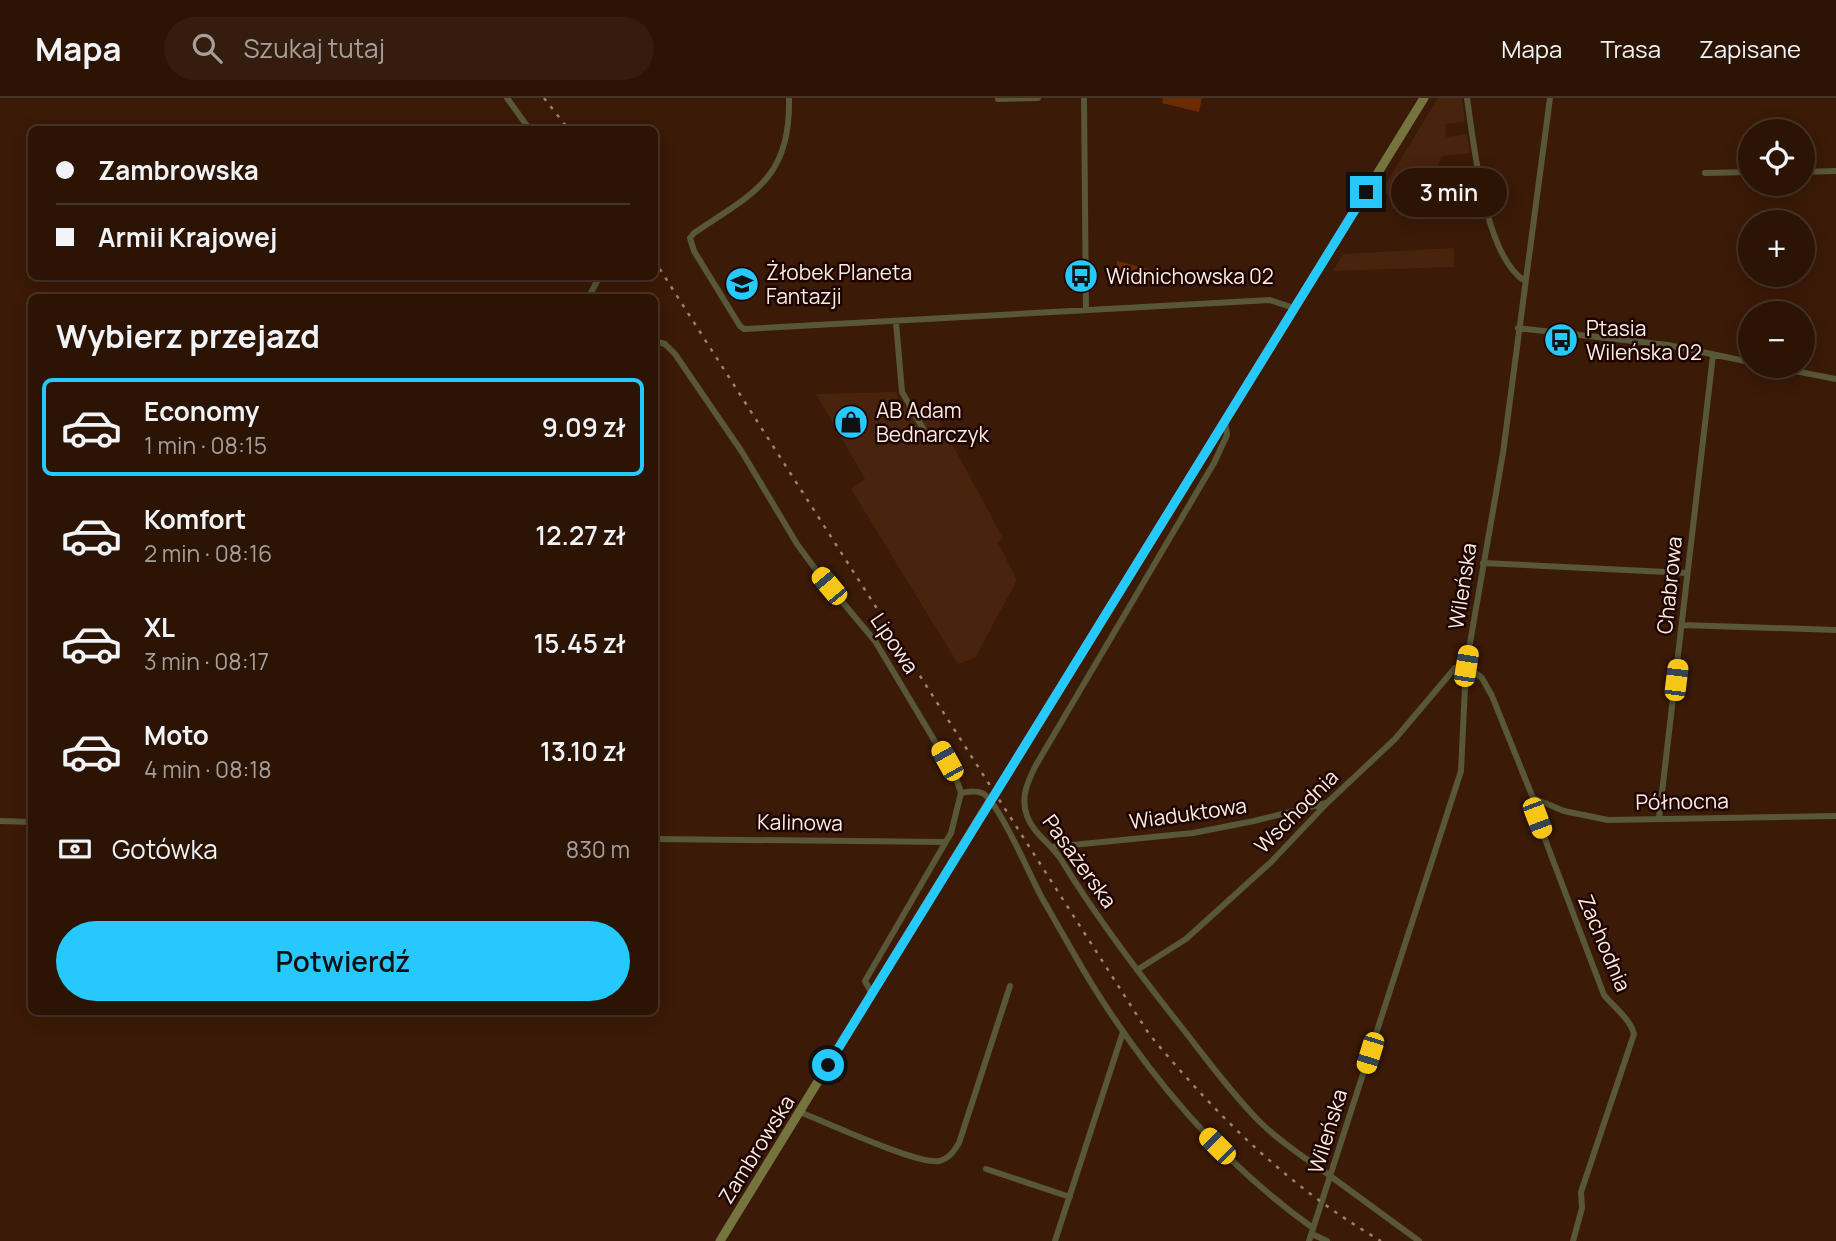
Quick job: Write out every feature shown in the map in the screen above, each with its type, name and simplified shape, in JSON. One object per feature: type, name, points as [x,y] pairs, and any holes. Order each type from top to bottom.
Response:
[{"type":"main road","name":"Zambrowska","points":[[720,1241],[1424,98]]},
{"type":"street","points":[[507,98],[527,126]]},
{"type":"street","points":[[789,98],[787,140],[779,163],[755,192],[690,238],[694,251],[744,329],[1270,300],[1294,308]]},
{"type":"street","points":[[998,99],[1038,98]]},
{"type":"street","points":[[1084,98],[1086,310]]},
{"type":"street","points":[[1467,98],[1488,220],[1513,271],[1525,281]]},
{"type":"street","name":"Wileńska","points":[[1311,1234],[1461,771],[1466,666],[1503,453],[1550,98]]},
{"type":"street","points":[[1815,172],[1836,171]]},
{"type":"street","points":[[1704,173],[1738,172]]},
{"type":"street","points":[[896,321],[902,392],[929,439]]},
{"type":"street","points":[[1518,328],[1668,345],[1738,360]]},
{"type":"street","name":"Lipowa","points":[[658,342],[665,344],[675,354],[742,452],[797,544],[875,641],[945,756],[961,793]]},
{"type":"street","name":"Chabrowa","points":[[1659,818],[1713,355]]},
{"type":"street","points":[[1815,375],[1836,379]]},
{"type":"street","name":"Pasażerska","points":[[1224,422],[1227,435],[1214,463],[1060,722],[1026,786],[1024,804],[1039,838],[1052,847],[1089,905],[1137,970],[1219,1075],[1261,1123],[1284,1144],[1419,1241]]},
{"type":"street","points":[[1483,563],[1688,573]]},
{"type":"street","points":[[1682,625],[1836,630]]},
{"type":"street","name":"Zachodnia","points":[[1466,666],[1482,678],[1492,696],[1533,798],[1537,818],[1604,995],[1632,1025],[1634,1034],[1581,1192],[1582,1208],[1573,1241]]},
{"type":"street","name":"Wschodnia","points":[[1137,970],[1186,939],[1271,862],[1328,802],[1395,739],[1455,668],[1466,666]]},
{"type":"street","points":[[872,994],[865,981],[951,833],[961,793],[983,793],[994,804],[1066,940],[1123,1032],[1194,1123],[1311,1234],[1327,1241]]},
{"type":"street","name":"Północna","points":[[1533,798],[1564,811],[1608,820],[1836,816]]},
{"type":"street","name":"Wiaduktowa","points":[[1052,847],[1193,833],[1328,802]]},
{"type":"street","points":[[0,821],[28,822]]},
{"type":"street","name":"Kalinowa","points":[[658,839],[945,842]]},
{"type":"street","points":[[800,1112],[869,1142],[924,1159],[945,1159],[958,1143],[1010,986]]},
{"type":"street","points":[[1055,1241],[1123,1032]]},
{"type":"street","points":[[986,1169],[1070,1197]]},
{"type":"shaded area","points":[[1163,98],[1202,98],[1199,112],[1162,103]]},
{"type":"shaded area","points":[[1438,98],[1462,98],[1465,122],[1445,124],[1446,137],[1467,134],[1470,153],[1442,156],[1435,170],[1438,194],[1393,198],[1382,190]]},
{"type":"shaded area","points":[[1454,248],[1454,267],[1333,271],[1343,254]]},
{"type":"shaded area","points":[[1117,261],[1157,271],[1155,280],[1116,283]]},
{"type":"shaded area","points":[[896,392],[899,403],[920,411],[931,405],[1003,538],[998,543],[1017,580],[975,658],[958,664],[851,489],[865,479],[816,394]]},
{"type":"railway","points":[[544,98],[566,126]]},
{"type":"railway","points":[[658,266],[1149,1034],[1201,1094],[1284,1173],[1347,1220],[1381,1241]]},
{"type":"place","name":"Widnichowska 02","points":[[1081,276]]},
{"type":"place","name":"Żłobek Planeta Fantazji","points":[[742,284]]},
{"type":"place","name":"Ptasia Wileńska 02","points":[[1561,340]]},
{"type":"place","name":"AB Adam Bednarczyk","points":[[851,422]]},
{"type":"route","points":[[828,1065],[1366,192]]}]
